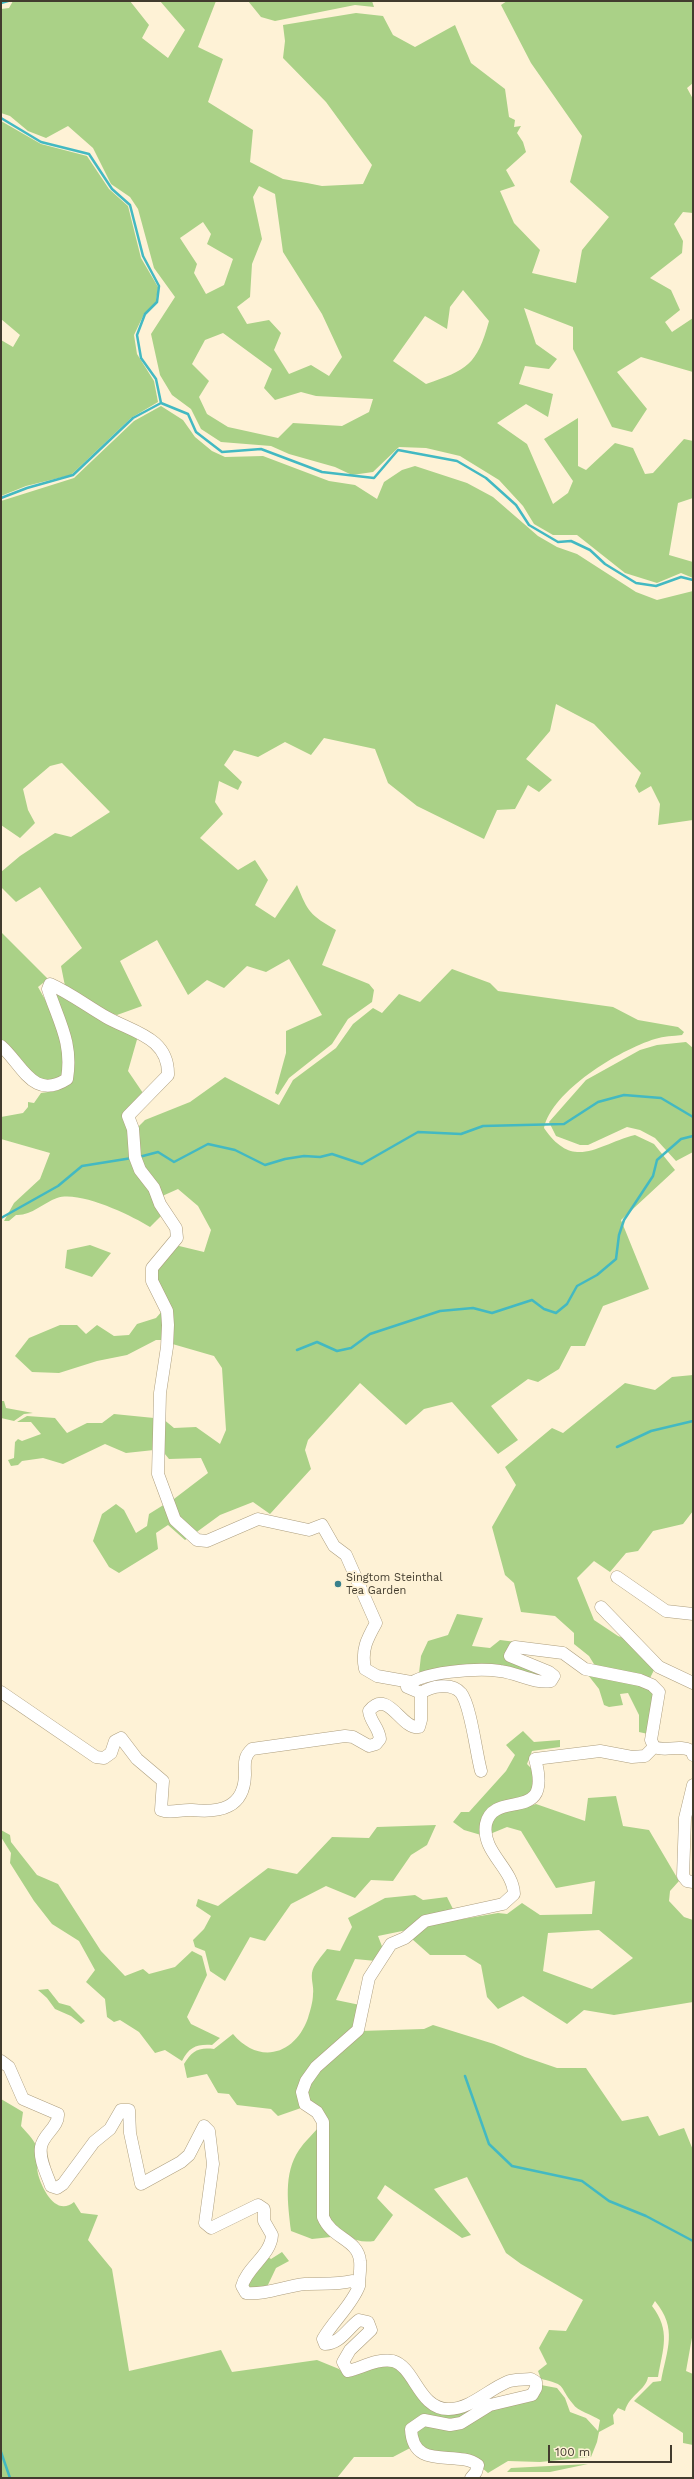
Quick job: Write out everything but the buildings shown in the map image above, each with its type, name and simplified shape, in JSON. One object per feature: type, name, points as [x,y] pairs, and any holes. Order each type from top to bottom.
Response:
[{"type":"street","points":[[1,1046],[28,1079],[40,1084],[58,1085],[67,1079],[69,1050],[62,1024],[48,989],[50,984],[68,992],[108,1018],[149,1037],[164,1052],[169,1065],[168,1075],[128,1116],[133,1128],[135,1157],[140,1170],[154,1188],[160,1204],[176,1228],[177,1238],[152,1268],[152,1281],[167,1311],[168,1325],[167,1347],[160,1393],[158,1459],[158,1474],[168,1503],[175,1520],[197,1540],[207,1541],[258,1520],[309,1530],[322,1525],[334,1546],[346,1555],[376,1623],[364,1645],[363,1657],[365,1669],[377,1676],[411,1682]]},
{"type":"street","points":[[617,1577],[666,1610],[693,1614]]},
{"type":"street","points":[[601,1607],[659,1667],[693,1683]]},
{"type":"street","points":[[421,1693],[407,1687],[411,1682],[417,1679],[445,1673],[500,1670],[543,1682],[551,1681],[554,1676],[549,1672],[510,1656],[510,1652],[515,1647],[524,1646],[563,1653],[585,1669],[626,1676],[652,1685],[659,1692],[651,1740],[654,1747],[661,1750],[685,1747],[692,1751],[693,1755]]},
{"type":"street","points":[[421,1693],[428,1688],[440,1687],[452,1687],[461,1692],[467,1705],[481,1771]]},
{"type":"street","points":[[1,1692],[96,1757],[104,1758],[110,1753],[115,1740],[121,1738],[137,1759],[163,1781],[161,1810],[166,1812],[183,1809],[212,1812],[232,1804],[239,1798],[243,1789],[244,1761],[246,1754],[252,1749],[346,1736],[353,1737],[369,1746],[376,1744],[380,1739],[379,1730],[370,1719],[369,1711],[373,1706],[381,1704],[394,1708],[406,1725],[413,1728],[419,1726],[421,1720],[421,1693]]},
{"type":"street","points":[[471,2478],[476,2472],[478,2465],[471,2460],[428,2456],[418,2450],[412,2441],[411,2429],[424,2420],[450,2425],[461,2423],[490,2405],[532,2395],[536,2388],[536,2382],[531,2379],[507,2382],[459,2407],[448,2410],[434,2405],[421,2394],[404,2367],[392,2361],[375,2362],[348,2371],[344,2362],[350,2350],[371,2330],[368,2322],[359,2320],[344,2336],[330,2344],[325,2344],[323,2339],[335,2320],[356,2293],[359,2286],[360,2261],[357,2250],[328,2227],[323,2217],[323,2122],[317,2112],[305,2104],[302,2092],[306,2081],[316,2067],[358,2030],[369,1978],[391,1944],[405,1938],[425,1921],[503,1904],[514,1894],[513,1885],[507,1871],[496,1859],[487,1840],[485,1830],[493,1812],[507,1805],[527,1802],[535,1796],[540,1776],[535,1759],[600,1751],[632,1756],[645,1756],[654,1747]]},
{"type":"street","points":[[693,1785],[685,1818],[683,1876],[687,1881],[693,1882]]},
{"type":"street","points":[[1,2061],[9,2067],[23,2099],[58,2114],[58,2119],[41,2145],[41,2156],[51,2186],[57,2188],[63,2184],[94,2142],[110,2128],[121,2110],[129,2110],[130,2133],[141,2184],[181,2162],[189,2155],[204,2126],[209,2131],[212,2138],[213,2164],[205,2223],[212,2228],[221,2225],[258,2205],[264,2209],[264,2222],[272,2236],[268,2248],[244,2278],[242,2286],[246,2293],[257,2294],[305,2284],[341,2284],[352,2281],[359,2286]]},
{"type":"green space","points":[[13,1],[130,1],[149,25],[142,38],[168,58],[185,30],[160,1],[216,1],[198,47],[223,59],[208,102],[253,130],[250,162],[283,179],[322,186],[363,184],[372,165],[326,102],[283,58],[285,41],[283,25],[356,13],[383,16],[393,35],[415,47],[455,25],[471,63],[505,89],[509,117],[515,120],[514,127],[521,126],[517,133],[523,142],[526,152],[506,170],[515,186],[500,191],[514,223],[540,250],[532,273],[576,283],[582,250],[609,217],[570,182],[582,136],[531,63],[501,5],[507,1],[693,1],[693,83],[687,88],[693,99],[693,213],[683,212],[674,224],[683,241],[682,253],[650,278],[671,290],[680,310],[665,322],[672,332],[693,318],[693,372],[641,357],[617,372],[647,409],[632,432],[612,427],[573,349],[573,327],[524,308],[536,344],[557,359],[549,369],[525,366],[519,384],[553,394],[548,417],[526,404],[497,423],[527,444],[553,504],[568,493],[573,481],[544,439],[578,418],[578,466],[586,470],[615,443],[633,448],[645,474],[653,473],[684,439],[693,441],[693,498],[678,503],[669,555],[693,562],[693,578],[681,573],[657,583],[625,573],[577,535],[553,535],[534,524],[523,506],[499,480],[460,456],[426,448],[399,447],[373,472],[352,475],[335,467],[289,454],[271,446],[221,442],[201,429],[191,409],[172,395],[160,375],[151,334],[175,297],[154,268],[138,209],[130,197],[111,184],[93,148],[68,126],[46,138],[28,131],[10,116],[1,113],[1,9],[9,8]],"holes":[[[259,186],[275,194],[283,252],[322,314],[342,357],[329,376],[311,365],[289,374],[274,350],[281,333],[269,320],[247,324],[237,307],[250,297],[252,264],[262,239],[253,197]],[[203,222],[211,234],[207,244],[233,259],[224,285],[206,294],[194,273],[197,264],[180,238]],[[463,290],[489,321],[485,336],[475,357],[461,370],[426,384],[393,361],[425,316],[447,329],[450,307]],[[223,333],[272,369],[264,388],[275,400],[301,392],[316,396],[373,399],[369,412],[342,426],[293,423],[278,438],[228,427],[207,414],[199,397],[209,381],[192,364],[205,340]]]},
{"type":"green space","points":[[248,1],[372,1],[374,7],[355,5],[275,21],[261,17]]},
{"type":"green space","points":[[1,121],[41,144],[87,156],[109,189],[128,206],[141,258],[158,287],[156,302],[144,314],[134,335],[137,354],[154,381],[158,402],[131,418],[71,475],[26,486],[1,496],[1,340],[13,347],[20,335],[1,319]]},
{"type":"green space","points":[[161,406],[183,420],[195,437],[212,451],[225,457],[263,456],[329,481],[355,485],[377,499],[384,482],[402,470],[415,466],[467,483],[493,497],[538,536],[557,547],[577,554],[636,592],[657,600],[693,591],[693,820],[658,825],[660,804],[651,786],[639,793],[635,786],[641,773],[594,724],[556,704],[550,731],[526,759],[552,780],[539,792],[528,785],[515,809],[497,810],[484,839],[417,806],[388,783],[375,749],[324,738],[311,755],[285,742],[258,757],[234,750],[224,765],[242,782],[238,790],[219,781],[215,802],[223,814],[200,838],[238,870],[255,860],[268,880],[255,905],[275,918],[297,885],[307,907],[311,912],[320,920],[336,930],[322,965],[369,984],[374,990],[372,1002],[348,1019],[332,1044],[289,1078],[278,1095],[275,1093],[286,1053],[286,1031],[322,1015],[289,959],[266,972],[247,966],[224,988],[207,980],[188,995],[157,940],[120,961],[142,1006],[117,1015],[105,1012],[65,986],[61,966],[82,948],[40,887],[16,902],[1,887],[1,872],[20,856],[55,833],[71,837],[110,812],[62,763],[50,766],[23,789],[28,810],[35,823],[20,838],[1,825],[1,501],[74,478],[134,421]]},
{"type":"green space","points":[[2,933],[48,979],[38,987],[51,1010],[65,1047],[63,1079],[41,1082],[1,1043]]},
{"type":"green space","points":[[452,969],[490,983],[498,991],[613,1007],[638,1020],[678,1027],[684,1032],[682,1035],[658,1038],[640,1044],[606,1062],[573,1086],[550,1114],[544,1128],[555,1141],[566,1149],[576,1152],[598,1148],[635,1135],[654,1144],[675,1170],[621,1220],[649,1289],[603,1306],[585,1346],[571,1346],[559,1369],[538,1382],[528,1379],[491,1406],[518,1440],[498,1454],[452,1402],[424,1409],[406,1425],[360,1383],[308,1440],[305,1450],[311,1469],[270,1514],[253,1502],[220,1515],[194,1534],[188,1529],[170,1502],[208,1473],[201,1458],[169,1459],[160,1448],[162,1418],[174,1428],[196,1427],[220,1444],[226,1430],[222,1368],[214,1356],[169,1343],[154,1271],[175,1245],[204,1252],[211,1230],[198,1206],[178,1189],[160,1197],[141,1168],[136,1129],[145,1120],[190,1102],[225,1077],[279,1105],[293,1080],[336,1048],[353,1024],[373,1008],[382,1013],[399,994],[420,1002]]},
{"type":"green space","points":[[52,988],[138,1036],[128,1071],[145,1096],[127,1120],[162,1215],[150,1227],[131,1216],[105,1205],[91,1200],[67,1196],[52,1200],[27,1213],[16,1215],[9,1221],[4,1221],[14,1203],[40,1179],[50,1153],[1,1139],[1,1117],[23,1113],[28,1107],[28,1102],[34,1103],[41,1093],[55,1091],[70,1078]]},
{"type":"green space","points":[[686,1042],[693,1048],[693,1152],[676,1161],[655,1138],[640,1130],[627,1127],[588,1145],[580,1145],[556,1136],[549,1122],[586,1080],[640,1050],[657,1045]]},
{"type":"green space","points":[[90,1245],[111,1253],[92,1277],[65,1268],[67,1250]]},
{"type":"green space","points":[[164,1309],[165,1340],[156,1340],[127,1355],[97,1361],[59,1373],[32,1372],[15,1356],[29,1338],[60,1325],[77,1325],[86,1334],[97,1325],[114,1336],[129,1335],[137,1324],[156,1318]]},
{"type":"green space","points":[[693,1375],[693,1511],[683,1524],[653,1531],[638,1551],[626,1553],[610,1572],[594,1561],[577,1578],[594,1620],[618,1636],[631,1641],[656,1666],[649,1680],[597,1669],[589,1656],[574,1644],[574,1633],[555,1616],[521,1612],[514,1583],[505,1575],[492,1527],[516,1485],[505,1467],[552,1428],[563,1433],[625,1383],[655,1390],[672,1377]]},
{"type":"green space","points":[[1,1401],[4,1401],[6,1408],[33,1413],[24,1414],[14,1421],[1,1418]]},
{"type":"green space","points":[[114,1414],[154,1418],[154,1450],[126,1453],[105,1444],[63,1464],[43,1458],[22,1461],[18,1465],[11,1466],[8,1460],[14,1458],[15,1442],[18,1439],[22,1441],[41,1434],[31,1422],[17,1422],[27,1416],[55,1418],[67,1433],[87,1423],[102,1423]]},
{"type":"green space","points":[[116,1504],[124,1510],[136,1533],[147,1526],[149,1514],[165,1504],[190,1537],[185,1540],[168,1525],[156,1533],[158,1549],[119,1573],[109,1567],[93,1541],[102,1514]]},
{"type":"green space","points":[[457,1614],[483,1618],[472,1646],[490,1648],[500,1640],[516,1642],[509,1646],[546,1679],[498,1668],[419,1673],[421,1656],[428,1641],[448,1635]]},
{"type":"green space","points":[[588,1675],[642,1683],[656,1695],[648,1734],[639,1732],[639,1715],[628,1693],[620,1694],[623,1705],[609,1707],[604,1705],[599,1689]]},
{"type":"green space","points":[[523,1731],[534,1742],[560,1740],[560,1747],[532,1751],[527,1764],[538,1775],[533,1795],[507,1803],[481,1835],[464,1830],[453,1822],[461,1812],[469,1812],[506,1771],[515,1755],[506,1745]]},
{"type":"green space","points":[[616,1796],[623,1826],[649,1830],[679,1881],[670,1891],[669,1901],[684,1917],[693,1920],[693,2002],[614,2015],[584,2010],[567,2024],[523,1996],[498,2009],[487,1997],[481,1965],[465,1955],[430,1955],[412,1939],[428,1925],[498,1913],[507,1914],[522,1903],[540,1915],[592,1914],[595,1881],[556,1888],[521,1831],[507,1827],[490,1834],[489,1822],[506,1811],[536,1804],[585,1821],[588,1798]],"holes":[[[599,1930],[633,1958],[592,1989],[543,1971],[548,1933]]]},
{"type":"green space","points":[[436,1825],[427,1845],[411,1855],[393,1881],[371,1880],[355,1898],[326,1886],[291,1904],[265,1941],[250,1937],[225,1981],[210,1971],[205,1951],[195,1947],[193,1940],[204,1929],[211,1916],[196,1906],[198,1899],[218,1906],[268,1868],[297,1874],[332,1837],[369,1838],[377,1827]]},
{"type":"green space","points":[[1,1830],[10,1835],[11,1842],[37,1875],[58,1884],[101,1951],[125,1976],[143,1969],[149,1974],[175,1967],[192,1951],[202,1956],[207,1975],[187,2017],[191,2024],[220,2038],[212,2045],[194,2047],[188,2052],[182,2061],[165,2050],[155,2053],[139,2032],[120,2020],[114,2022],[107,2017],[105,1999],[86,1982],[95,1970],[79,1941],[52,1924],[34,1901],[10,1863],[11,1853],[1,1837]]},
{"type":"green space","points":[[415,1895],[423,1900],[447,1897],[454,1911],[412,1929],[378,1936],[383,1949],[376,1961],[355,1959],[336,2000],[360,2005],[359,2021],[315,2066],[301,2108],[278,2116],[271,2109],[237,2105],[229,2094],[218,2093],[207,2074],[187,2078],[184,2064],[193,2053],[200,2049],[214,2049],[233,2034],[243,2044],[254,2050],[265,2052],[275,2052],[294,2040],[302,2031],[308,2018],[312,2000],[312,1973],[314,1967],[327,1949],[340,1951],[352,1927],[348,1918],[385,1898]]},
{"type":"green space","points":[[48,1989],[59,2003],[70,2006],[85,2021],[81,2024],[71,2016],[55,2009],[47,1998],[38,1990]]},
{"type":"green space","points":[[433,2025],[494,2044],[557,2068],[586,2068],[622,2121],[648,2116],[659,2136],[684,2128],[693,2150],[693,2332],[686,2371],[693,2374],[693,2445],[683,2443],[683,2433],[634,2401],[653,2382],[661,2381],[666,2359],[669,2330],[662,2311],[655,2301],[652,2306],[658,2315],[664,2332],[658,2377],[648,2377],[647,2382],[630,2401],[625,2411],[618,2408],[613,2415],[614,2424],[599,2432],[591,2457],[540,2462],[508,2461],[488,2473],[481,2467],[418,2447],[414,2431],[426,2424],[452,2428],[541,2385],[557,2388],[565,2398],[570,2412],[586,2418],[598,2431],[600,2420],[581,2411],[568,2398],[562,2387],[555,2383],[541,2379],[538,2371],[547,2364],[539,2348],[549,2330],[566,2331],[583,2300],[521,2264],[506,2253],[467,2177],[434,2189],[471,2235],[462,2238],[385,2185],[377,2198],[393,2215],[374,2241],[367,2242],[355,2240],[344,2235],[328,2224],[324,2120],[306,2100],[309,2080],[360,2031],[424,2029]]},
{"type":"green space","points":[[1,2099],[23,2112],[21,2126],[35,2143],[37,2149],[38,2174],[46,2193],[51,2199],[56,2204],[61,2206],[67,2206],[74,2202],[81,2213],[98,2215],[88,2240],[112,2269],[129,2371],[221,2350],[232,2372],[317,2360],[339,2369],[346,2376],[354,2376],[368,2369],[393,2365],[403,2373],[431,2407],[485,2405],[460,2420],[421,2418],[412,2447],[393,2457],[354,2457],[337,2478],[1,2478]]},
{"type":"green space","points":[[320,2126],[320,2218],[331,2237],[312,2239],[291,2231],[288,2189],[294,2159],[301,2147]]},
{"type":"green space","points":[[282,2252],[289,2261],[276,2268],[266,2289],[246,2291],[245,2278],[264,2254],[271,2259]]},
{"type":"green space","points":[[588,2464],[550,2472],[507,2472],[511,2468]]},
{"type":"waterway","points":[[1,3],[8,1]]},
{"type":"waterway","points":[[1,118],[41,142],[89,154],[112,189],[130,205],[143,256],[159,286],[157,302],[145,314],[137,335],[141,358],[156,379],[161,403]]},
{"type":"waterway","points":[[1,498],[27,488],[73,475],[133,418],[161,403],[188,414],[196,432],[222,452],[261,449],[322,472],[374,478],[398,450],[457,461],[486,478],[516,505],[529,525],[558,542],[571,541],[590,550],[605,564],[636,583],[656,586],[681,577],[693,580]]},
{"type":"waterway","points":[[139,1157],[158,1152],[174,1162],[208,1144],[235,1150],[265,1165],[285,1159],[304,1156],[320,1157],[332,1154],[362,1164],[418,1132],[461,1134],[483,1126],[564,1124],[598,1102],[624,1095],[661,1098],[693,1117]]},
{"type":"waterway","points":[[297,1350],[317,1342],[337,1351],[351,1348],[370,1334],[440,1311],[473,1308],[492,1313],[532,1300],[544,1309],[556,1313],[567,1304],[577,1286],[597,1275],[616,1259],[619,1235],[624,1220],[653,1176],[657,1160],[681,1139],[693,1136]]},
{"type":"waterway","points":[[1,1218],[58,1186],[82,1166],[132,1158]]},
{"type":"waterway","points":[[617,1447],[651,1431],[693,1421]]},
{"type":"waterway","points":[[465,2076],[489,2144],[512,2166],[582,2181],[609,2201],[646,2216],[693,2241]]},
{"type":"waterway","points":[[1,2452],[10,2478]]},
{"type":"place","name":"Singtom Steinthal Tea Garden","points":[[338,1584]]}]
